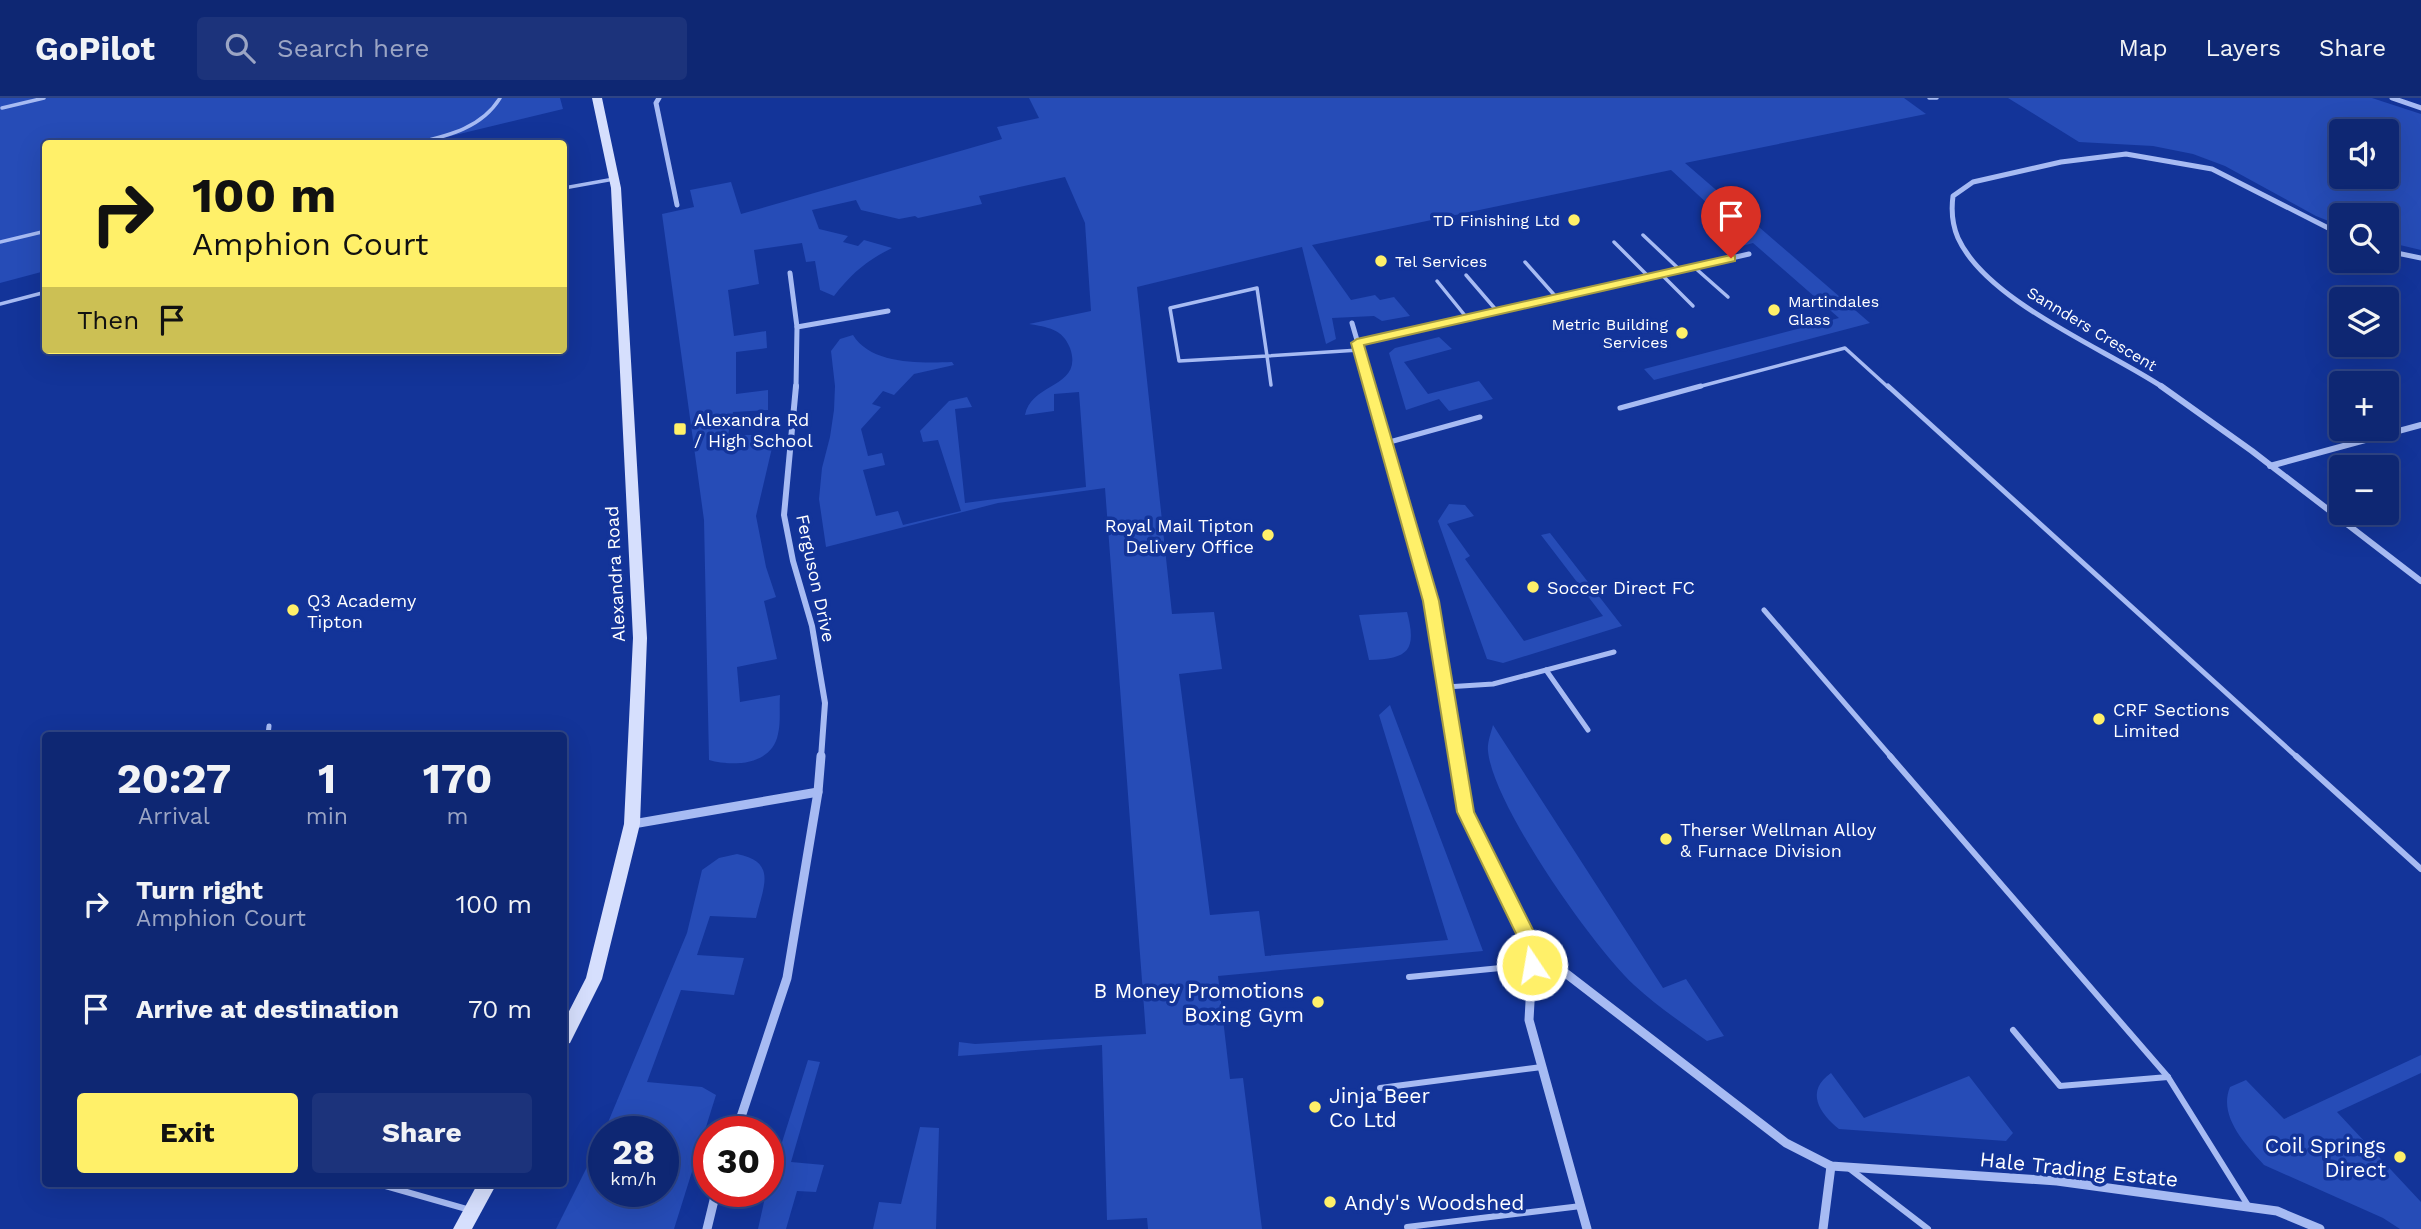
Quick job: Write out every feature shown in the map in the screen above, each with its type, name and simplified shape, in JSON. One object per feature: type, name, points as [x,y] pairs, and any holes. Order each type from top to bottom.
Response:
[{"type":"main road","name":"Alexandra Road","points":[[567,1031],[594,979],[632,824],[640,638],[614,179],[597,98]]},
{"type":"main road","points":[[462,1229],[486,1187]]},
{"type":"street","points":[[659,98],[656,103],[677,205]]},
{"type":"street","points":[[2392,98],[2421,108]]},
{"type":"street","name":"Sannders Crescent","points":[[2329,228],[2212,169],[2126,154],[2061,162],[1973,182],[1953,196],[1949,215],[1959,243],[1985,273],[2017,302],[2147,377],[2421,581]]},
{"type":"street","points":[[1358,346],[1467,318],[1749,254]]},
{"type":"street","points":[[2399,254],[2418,258],[2421,268]]},
{"type":"street","name":"Ferguson Drive","points":[[741,1116],[787,978],[818,792],[825,703],[812,626],[793,561],[784,515],[796,395],[797,327],[790,274]]},
{"type":"street","points":[[797,327],[888,311]]},
{"type":"street","name":"Hale Trading Estate","points":[[1352,323],[1431,601],[1465,812],[1533,948],[1786,1143],[1831,1166],[2057,1181],[2277,1211],[2320,1229]]},
{"type":"street","points":[[2270,466],[2421,425]]},
{"type":"street","points":[[632,824],[818,792]]},
{"type":"street","name":"Hale Trading Estate","points":[[1533,948],[1529,1020],[1587,1229]]},
{"type":"street","points":[[1823,1229],[1831,1166]]},
{"type":"street","points":[[707,1229],[712,1207]]},
{"type":"lane","points":[[0,115],[1,107],[44,98]]},
{"type":"lane","points":[[428,140],[476,124],[494,112],[500,98]]},
{"type":"lane","points":[[1929,98],[1937,98]]},
{"type":"lane","points":[[567,187],[614,179]]},
{"type":"lane","points":[[0,242],[42,232]]},
{"type":"lane","points":[[1643,235],[1680,270]]},
{"type":"lane","points":[[1614,242],[1649,277]]},
{"type":"lane","points":[[1525,262],[1556,298]]},
{"type":"lane","points":[[1694,267],[1728,297]]},
{"type":"lane","points":[[1661,274],[1693,306]]},
{"type":"lane","points":[[1465,275],[1497,311]]},
{"type":"lane","points":[[1437,281],[1467,318]]},
{"type":"lane","points":[[1271,385],[1266,355],[1257,288],[1170,307],[1179,361],[1266,355],[1358,346]]},
{"type":"lane","points":[[0,304],[42,293]]},
{"type":"lane","points":[[1620,408],[1845,348],[2421,870]]},
{"type":"lane","points":[[1386,443],[1480,417]]},
{"type":"lane","points":[[1764,610],[2168,1077],[2249,1207]]},
{"type":"lane","points":[[1446,687],[1493,684],[1614,652]]},
{"type":"lane","points":[[1546,670],[1588,730]]},
{"type":"lane","points":[[268,732],[269,726]]},
{"type":"lane","points":[[1409,977],[1532,965]]},
{"type":"lane","points":[[2013,1030],[2060,1086],[2168,1077]]},
{"type":"lane","points":[[1380,1087],[1542,1067]]},
{"type":"lane","points":[[1847,1166],[1928,1229]]},
{"type":"lane","points":[[389,1187],[473,1211]]},
{"type":"lane","points":[[1407,1227],[1581,1206]]},
{"type":"shaded area","points":[[0,98],[560,98],[563,109],[434,140],[42,140],[42,272],[0,283]]},
{"type":"shaded area","points":[[1029,98],[1904,98],[1926,114],[1685,163],[1870,323],[1654,380],[1644,369],[1839,318],[1753,243],[1731,249],[1701,223],[1722,217],[1671,170],[1312,245],[1351,300],[1375,295],[1380,300],[1394,297],[1410,316],[1382,321],[1374,316],[1332,318],[1336,339],[1326,344],[1302,247],[1137,287],[1172,614],[1214,612],[1222,669],[1179,674],[1210,915],[1259,911],[1265,956],[1448,940],[1379,715],[1390,705],[1483,951],[1218,976],[1230,1079],[1243,1078],[1262,1229],[1148,1229],[1147,1218],[1107,1220],[1102,1045],[958,1056],[959,1042],[975,1044],[1146,1034],[1105,488],[998,503],[826,547],[819,499],[822,468],[834,410],[835,386],[831,351],[840,339],[853,335],[861,345],[884,357],[912,362],[952,362],[954,365],[914,374],[894,395],[883,391],[872,404],[881,407],[861,429],[868,456],[882,453],[885,465],[863,470],[876,516],[898,511],[903,525],[961,511],[938,440],[923,442],[920,431],[949,401],[967,397],[972,407],[955,409],[965,503],[1086,487],[1079,392],[1054,394],[1054,411],[1025,415],[1029,404],[1037,396],[1070,371],[1072,361],[1070,348],[1059,333],[1029,324],[1091,311],[1085,223],[1065,177],[979,196],[982,204],[918,218],[915,216],[899,219],[861,210],[856,200],[812,210],[819,229],[848,236],[843,242],[858,246],[864,240],[892,248],[860,268],[834,296],[820,290],[815,261],[806,262],[802,243],[754,250],[759,284],[728,290],[734,336],[766,331],[767,348],[736,352],[736,394],[768,390],[768,410],[733,412],[728,435],[775,435],[756,516],[766,567],[776,597],[764,601],[777,659],[737,667],[740,702],[780,695],[780,720],[774,744],[760,758],[740,763],[709,760],[704,520],[662,214],[694,207],[690,190],[731,182],[741,214],[1002,139],[997,127],[1039,118]]},
{"type":"shaded area","points":[[2008,98],[2372,98],[2421,114],[2421,250],[2399,245],[2399,203],[2329,203],[2329,221],[2225,166],[2193,154],[2153,146],[2079,142]]},
{"type":"shaded area","points":[[1439,337],[1452,349],[1404,362],[1428,394],[1479,381],[1493,399],[1449,411],[1439,399],[1406,410],[1389,353],[1395,348]]},
{"type":"shaded area","points":[[1449,504],[1465,505],[1474,516],[1447,524],[1470,556],[1465,559],[1524,641],[1603,616],[1541,535],[1550,533],[1622,626],[1503,663],[1487,659],[1438,521]]},
{"type":"shaded area","points":[[1407,612],[1411,635],[1407,650],[1393,657],[1369,660],[1359,615]]},
{"type":"shaded area","points":[[1493,725],[1663,988],[1686,979],[1724,1036],[1707,1041],[1643,993],[1616,966],[1571,908],[1526,839],[1494,775],[1488,751]]},
{"type":"shaded area","points":[[737,854],[750,858],[763,870],[764,886],[756,918],[710,916],[697,955],[744,958],[734,995],[681,990],[647,1082],[702,1087],[716,1095],[709,1116],[693,1116],[693,1168],[674,1229],[556,1229],[588,1165],[588,1207],[679,1207],[679,1116],[611,1116],[687,933],[702,870],[719,858]]},
{"type":"shaded area","points":[[2421,1055],[2421,1073],[2337,1112],[2421,1202],[2421,1229],[2400,1229],[2383,1218],[2264,1165],[2242,1139],[2230,1119],[2227,1098],[2230,1087],[2246,1080],[2284,1119]]},
{"type":"shaded area","points":[[808,1060],[820,1062],[791,1162],[824,1165],[816,1192],[797,1191],[786,1229],[758,1229],[763,1207],[784,1207],[784,1136]]},
{"type":"shaded area","points":[[1831,1073],[1864,1118],[1969,1076],[2013,1133],[2006,1141],[1839,1129],[1826,1116],[1818,1102],[1818,1087]]},
{"type":"shaded area","points":[[920,1127],[939,1128],[936,1229],[873,1229],[879,1202],[901,1204]]},
{"type":"place","name":"TD Finishing Ltd","points":[[1574,220]]},
{"type":"place","name":"Tel Services","points":[[1381,261]]},
{"type":"place","name":"Martindales Glass","points":[[1774,310]]},
{"type":"place","name":"Metric Building Services","points":[[1682,333]]},
{"type":"place","name":"Alexandra Rd / High School","points":[[680,429]]},
{"type":"place","name":"Royal Mail Tipton Delivery Office","points":[[1268,535]]},
{"type":"place","name":"Soccer Direct FC","points":[[1533,587]]},
{"type":"place","name":"Q3 Academy Tipton","points":[[293,610]]},
{"type":"place","name":"CRF Sections Limited","points":[[2099,719]]},
{"type":"place","name":"Therser Wellman Alloy & Furnace Division","points":[[1666,839]]},
{"type":"place","name":"B Money Promotions Boxing Gym","points":[[1318,1002]]},
{"type":"place","name":"Jinja Beer Co Ltd","points":[[1315,1107]]},
{"type":"place","name":"Coil Springs Direct","points":[[2400,1157]]},
{"type":"place","name":"Andy's Woodshed","points":[[1330,1202]]},
{"type":"route","points":[[1532,965],[1533,948],[1465,812],[1431,601],[1357,343],[1731,258]]}]
